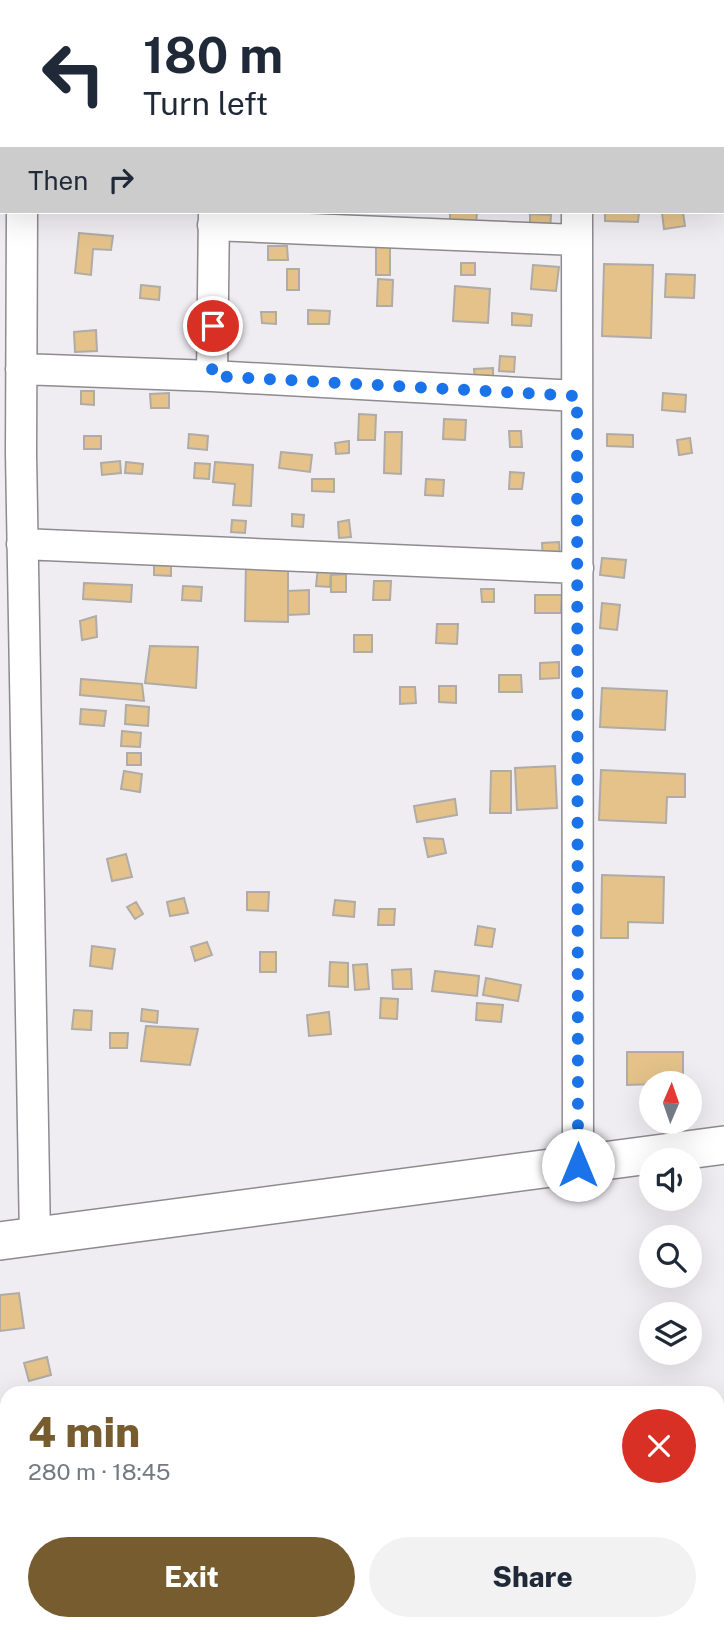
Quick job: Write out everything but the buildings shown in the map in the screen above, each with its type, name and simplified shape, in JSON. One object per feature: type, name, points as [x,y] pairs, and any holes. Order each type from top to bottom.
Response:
[{"type":"main road","points":[[18,1240],[724,1145]]},
{"type":"street","points":[[18,1240],[14,885],[22,544],[10,453],[21,369],[22,214]]},
{"type":"street","points":[[212,376],[214,218],[577,226],[578,1165]]},
{"type":"street","points":[[21,369],[212,376],[577,396]]},
{"type":"street","points":[[22,544],[578,568]]},
{"type":"route","points":[[213,326],[212,376],[577,396],[578,1165]]}]
